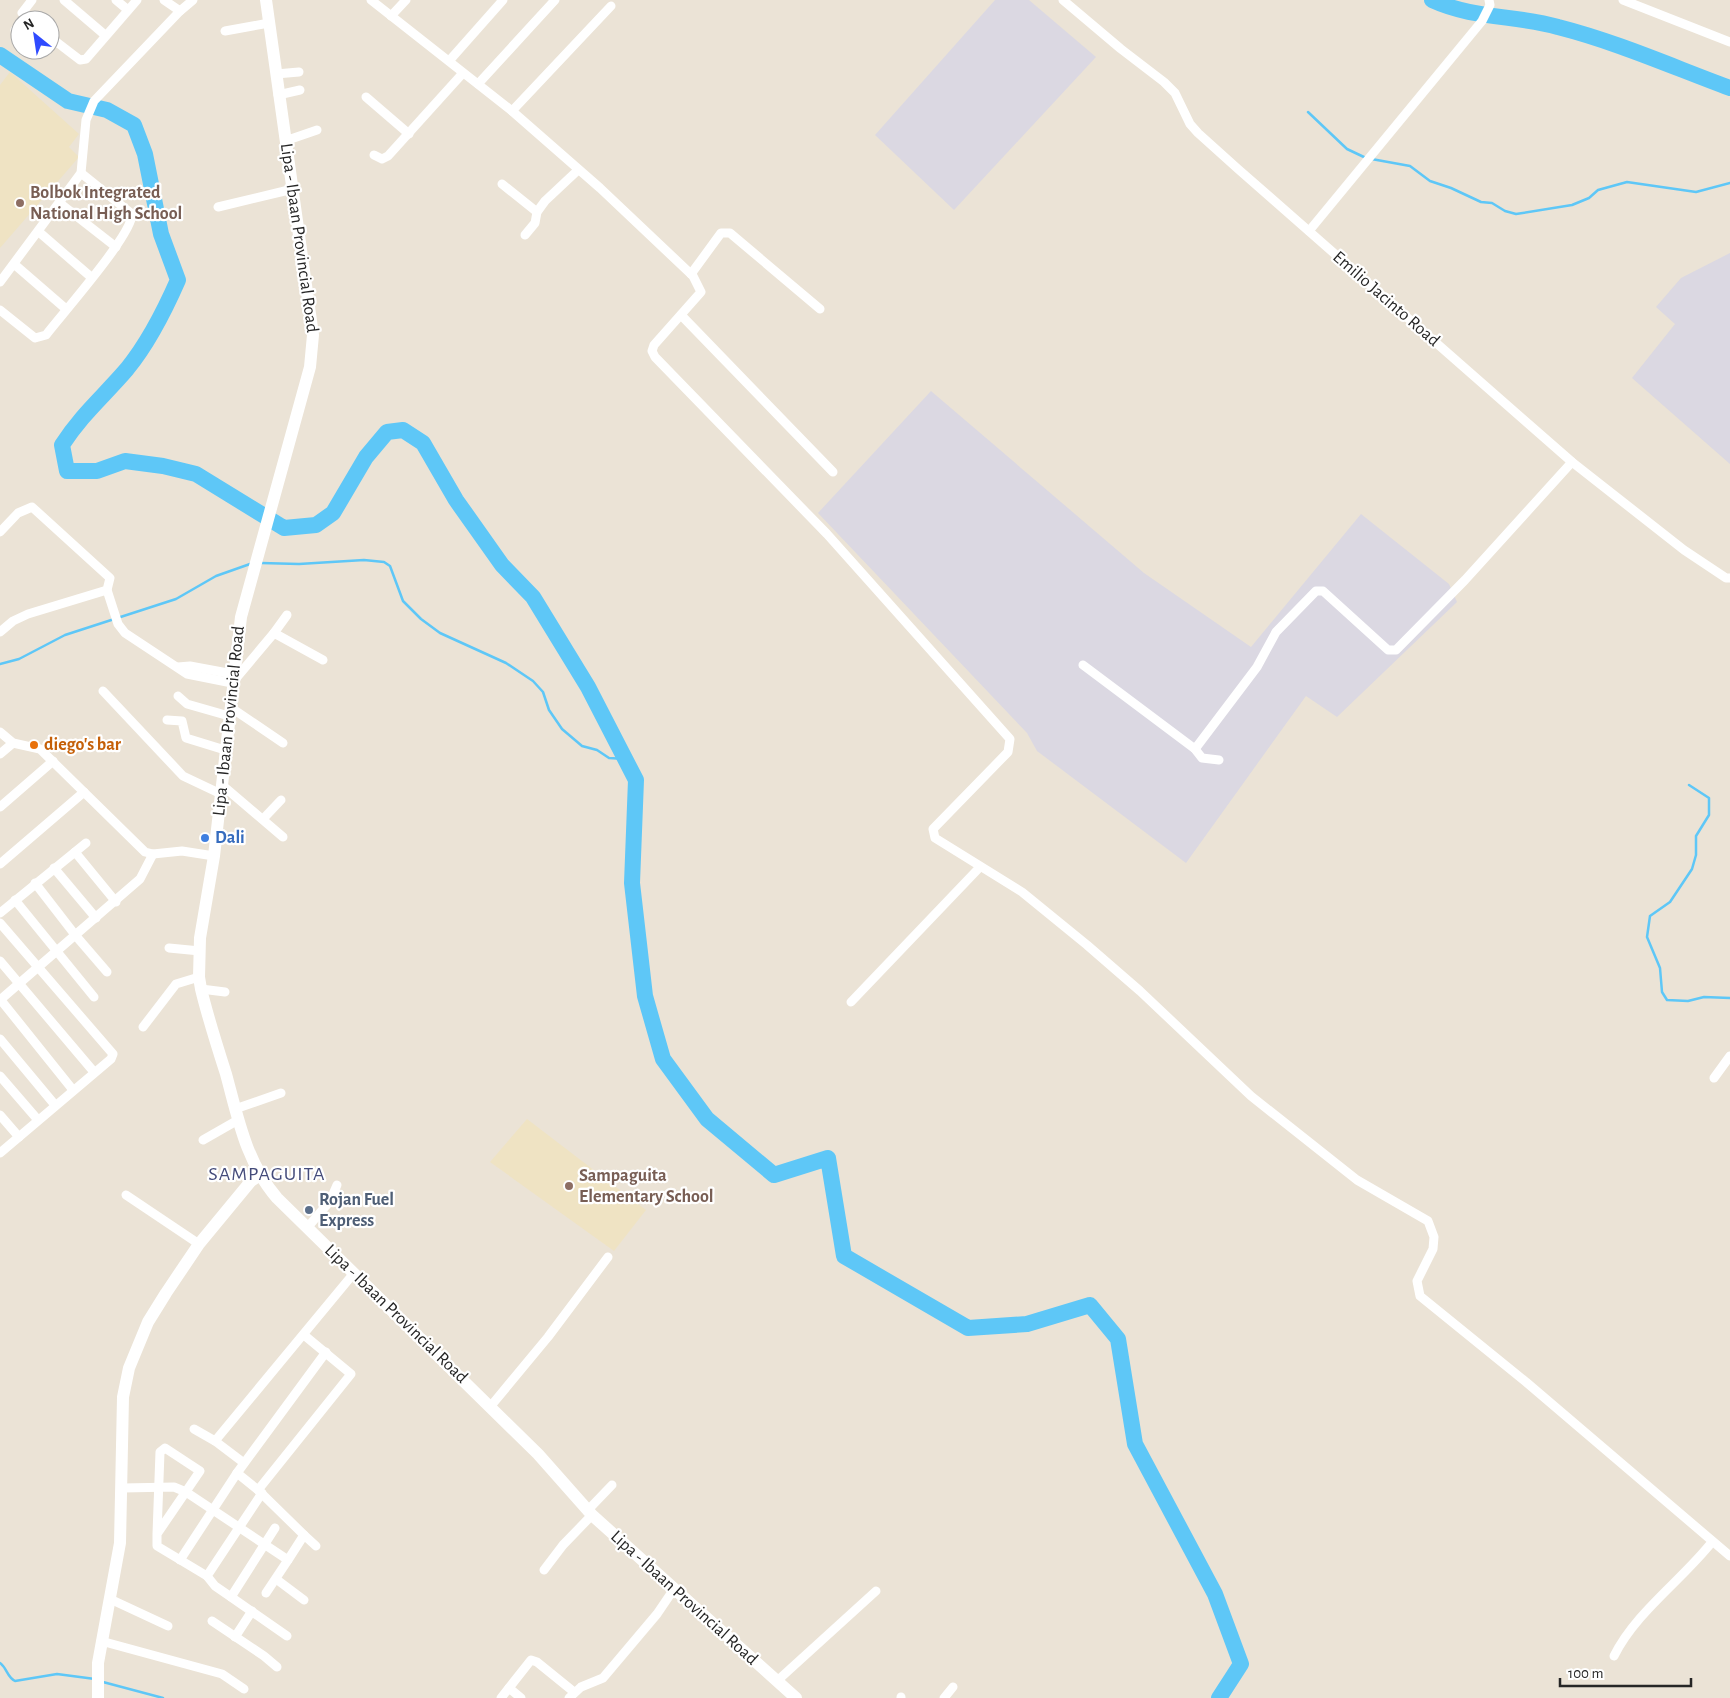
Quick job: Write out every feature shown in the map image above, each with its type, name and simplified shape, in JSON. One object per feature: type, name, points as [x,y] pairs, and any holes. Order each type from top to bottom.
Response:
[{"type":"main road","name":"Lipa - Ibaan Provincial Road","points":[[266,0],[278,95],[314,334],[310,367],[241,617],[232,678],[214,856],[200,951],[200,983],[250,1156],[260,1175],[277,1198],[538,1454],[590,1513],[796,1698]]},
{"type":"main road","points":[[97,1686],[102,1642],[120,1543],[123,1488],[123,1397],[129,1368],[148,1322],[199,1244],[250,1181],[260,1175]]},
{"type":"street","points":[[24,10],[32,0]]},
{"type":"street","points":[[64,0],[105,35]]},
{"type":"street","points":[[116,0],[128,10]]},
{"type":"street","points":[[60,45],[83,60],[90,55],[105,35],[137,0]]},
{"type":"street","points":[[164,0],[180,11]]},
{"type":"street","points":[[0,282],[61,204],[81,173],[86,120],[94,101],[180,11],[193,0]]},
{"type":"street","points":[[371,0],[512,111],[577,171],[600,188],[690,274],[701,292],[654,345],[652,352],[655,357],[827,534],[1010,739],[1008,752],[932,832],[934,838],[1022,892],[1087,945],[1140,992],[1250,1096],[1357,1180],[1428,1221],[1434,1237],[1434,1249],[1417,1281],[1420,1296],[1526,1382],[1730,1556]]},
{"type":"street","points":[[391,16],[406,0]]},
{"type":"street","points":[[449,61],[503,0]]},
{"type":"street","points":[[478,84],[555,0]]},
{"type":"street","name":"Emilio Jacinto Road","points":[[1063,0],[1120,49],[1164,82],[1175,93],[1190,124],[1198,133],[1572,462],[1684,550],[1726,578],[1730,578]]},
{"type":"street","points":[[1308,231],[1482,21],[1490,5],[1489,0]]},
{"type":"street","points":[[1623,0],[1730,42]]},
{"type":"street","points":[[512,111],[611,6]]},
{"type":"street","points":[[225,31],[269,23]]},
{"type":"street","points":[[276,74],[299,72]]},
{"type":"street","points":[[374,155],[385,158],[464,73]]},
{"type":"street","points":[[278,95],[300,90]]},
{"type":"street","points":[[366,97],[409,134]]},
{"type":"street","points":[[285,141],[317,130]]},
{"type":"street","points":[[525,235],[535,223],[537,212],[577,171]]},
{"type":"street","points":[[0,310],[35,338],[46,335],[116,247],[129,226],[132,214],[81,173]]},
{"type":"street","points":[[502,184],[537,212]]},
{"type":"street","points":[[218,206],[293,189]]},
{"type":"street","points":[[61,204],[116,247]]},
{"type":"street","points":[[40,232],[91,277]]},
{"type":"street","points":[[690,274],[721,233],[730,233],[820,308]]},
{"type":"street","points":[[14,264],[66,309]]},
{"type":"street","points":[[681,314],[833,472]]},
{"type":"street","points":[[1195,750],[1257,667],[1276,632],[1316,591],[1323,590],[1388,650],[1396,650],[1465,580],[1572,462]]},
{"type":"street","points":[[0,532],[18,513],[32,507],[110,578],[107,590],[117,622],[124,633],[187,674],[232,678],[274,633],[287,615]]},
{"type":"street","points":[[0,632],[13,621],[28,614],[107,590]]},
{"type":"street","points":[[274,633],[323,660]]},
{"type":"street","points":[[1083,665],[1195,750],[1202,758],[1219,760]]},
{"type":"street","points":[[103,691],[182,776],[221,789],[263,819],[283,837]]},
{"type":"street","points":[[178,696],[187,704],[229,712],[283,743]]},
{"type":"street","points":[[167,720],[182,721],[186,738],[225,750]]},
{"type":"street","points":[[0,732],[13,743],[40,749],[138,848],[153,854],[182,851],[214,856]]},
{"type":"street","points":[[0,754],[13,743]]},
{"type":"street","points":[[0,807],[53,761]]},
{"type":"street","points":[[0,864],[84,792]]},
{"type":"street","points":[[263,819],[281,800]]},
{"type":"street","points":[[0,913],[86,843]]},
{"type":"street","points":[[75,852],[116,902]]},
{"type":"street","points":[[72,1090],[0,1000],[116,902],[147,870],[153,854]]},
{"type":"street","points":[[851,1002],[980,867]]},
{"type":"street","points":[[54,868],[96,918]]},
{"type":"street","points":[[36,883],[76,936],[107,972]]},
{"type":"street","points":[[15,900],[94,997]]},
{"type":"street","points":[[0,923],[113,1054],[111,1058],[0,1153]]},
{"type":"street","points":[[169,948],[200,951]]},
{"type":"street","points":[[0,961],[94,1072]]},
{"type":"street","points":[[143,1027],[176,984],[200,983],[224,992]]},
{"type":"street","points":[[0,1039],[55,1105]]},
{"type":"street","points":[[1714,1078],[1730,1056]]},
{"type":"street","points":[[0,1076],[38,1120]]},
{"type":"street","points":[[203,1140],[237,1114],[281,1093]]},
{"type":"street","points":[[0,1115],[19,1137]]},
{"type":"street","points":[[307,1228],[330,1201],[337,1185]]},
{"type":"street","points":[[126,1194],[199,1244]]},
{"type":"street","points":[[490,1407],[548,1337],[608,1257]]},
{"type":"street","points":[[215,1441],[354,1273]]},
{"type":"street","points":[[207,1576],[239,1528],[260,1491],[351,1376],[350,1372],[304,1335]]},
{"type":"street","points":[[180,1560],[244,1463],[326,1352]]},
{"type":"street","points":[[194,1429],[215,1441],[244,1463]]},
{"type":"street","points":[[158,1534],[200,1472],[165,1448],[160,1452],[157,1546],[207,1576],[215,1586],[287,1636]]},
{"type":"street","points":[[237,1474],[260,1491],[316,1546]]},
{"type":"street","points":[[544,1570],[612,1485]]},
{"type":"street","points":[[123,1488],[159,1486],[174,1487],[186,1492],[288,1560]]},
{"type":"street","points":[[231,1597],[275,1528]]},
{"type":"street","points":[[266,1593],[304,1535]]},
{"type":"street","points":[[1614,1656],[1624,1637],[1636,1622],[1692,1567],[1712,1542]]},
{"type":"street","points":[[276,1579],[304,1600]]},
{"type":"street","points":[[501,1698],[530,1660],[537,1662],[571,1695],[603,1678],[657,1614],[674,1589]]},
{"type":"street","points":[[776,1680],[876,1590]]},
{"type":"street","points":[[110,1599],[168,1626]]},
{"type":"street","points":[[235,1637],[252,1612]]},
{"type":"street","points":[[212,1621],[278,1667]]},
{"type":"street","points":[[102,1642],[222,1674],[244,1689]]},
{"type":"street","points":[[944,1698],[953,1687]]},
{"type":"street","points":[[509,1688],[521,1698]]},
{"type":"shaded area","points":[[995,0],[1029,0],[1096,57],[954,210],[875,135]]},
{"type":"shaded area","name":"Bolbok Integrated National High School","points":[[10,72],[79,134],[69,147],[79,157],[0,248],[0,85]]},
{"type":"shaded area","points":[[1730,253],[1730,464],[1632,378],[1675,324],[1656,307],[1681,278]]},
{"type":"shaded area","points":[[931,391],[1144,573],[1251,647],[1361,514],[1449,584],[1457,602],[1337,717],[1306,696],[1186,863],[1037,751],[1027,733],[818,513]]},
{"type":"shaded area","name":"Sampaguita Elementary School","points":[[527,1119],[646,1210],[614,1251],[490,1162]]},
{"type":"waterway","points":[[1432,0],[1463,11],[1542,23],[1580,33],[1623,47],[1730,88]]},
{"type":"waterway","points":[[0,55],[68,101],[107,110],[134,125],[145,154],[161,234],[178,280],[156,326],[135,359],[85,415],[62,445],[67,471],[97,471],[125,461],[163,466],[196,474],[284,528],[316,525],[333,513],[366,457],[387,432],[403,430],[423,443],[456,500],[502,565],[533,597],[588,687],[636,780],[632,883],[645,996],[663,1059],[707,1119],[774,1175],[828,1158],[844,1256],[968,1328],[1027,1324],[1090,1305],[1118,1339],[1135,1444],[1215,1594],[1241,1664],[1219,1698]]},
{"type":"waterway","points":[[1308,112],[1347,149],[1366,158],[1410,166],[1430,181],[1451,188],[1481,202],[1492,203],[1505,211],[1516,214],[1572,205],[1589,198],[1598,190],[1627,182],[1696,192],[1730,183]]},
{"type":"waterway","points":[[261,563],[299,564],[364,560],[384,562],[390,566],[403,601],[421,619],[440,633],[506,663],[533,681],[543,692],[549,710],[562,729],[582,746],[597,750],[609,758],[625,759]]},
{"type":"waterway","points":[[0,664],[19,659],[65,635],[176,599],[216,576],[250,564]]},
{"type":"waterway","points":[[1689,785],[1709,798],[1709,815],[1696,836],[1696,855],[1692,869],[1670,902],[1650,916],[1647,937],[1660,968],[1662,992],[1667,1000],[1688,1001],[1704,997],[1730,998]]},
{"type":"waterway","points":[[0,1663],[15,1681],[57,1674],[95,1679]]},
{"type":"waterway","points":[[103,1682],[163,1698]]},
{"type":"place","name":"Bolbok Integrated National High School","points":[[20,203]]},
{"type":"place","name":"diego's bar","points":[[34,745]]},
{"type":"place","name":"Dali","points":[[205,838]]},
{"type":"place","name":"Sampaguita Elementary School","points":[[569,1186]]},
{"type":"place","name":"Rojan Fuel Express","points":[[309,1210]]},
{"type":"district","name":"SAMPAGUITA","points":[[267,1174]]}]
